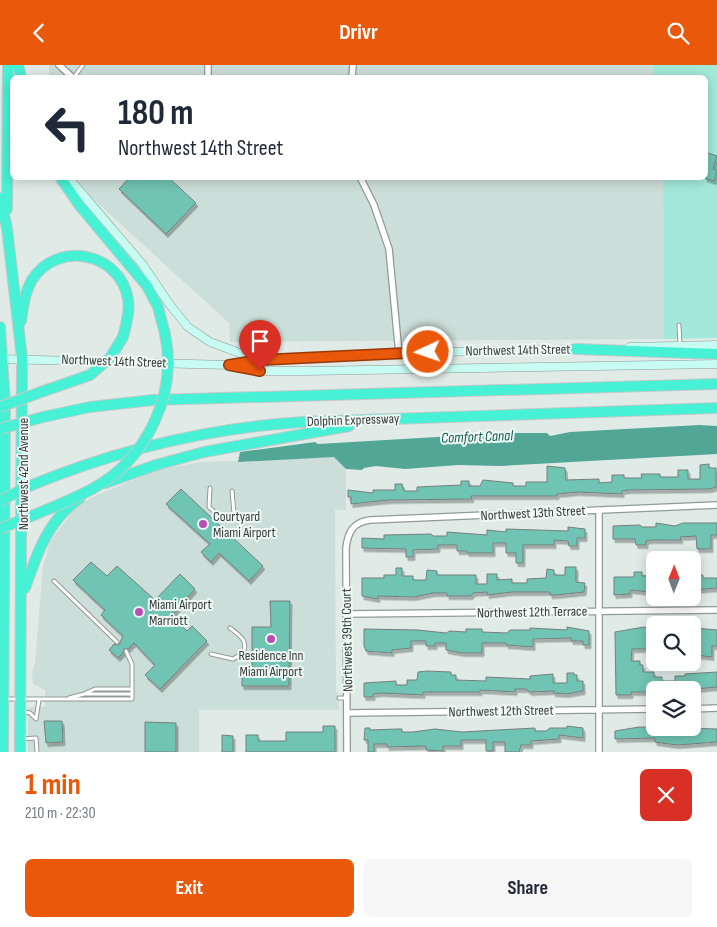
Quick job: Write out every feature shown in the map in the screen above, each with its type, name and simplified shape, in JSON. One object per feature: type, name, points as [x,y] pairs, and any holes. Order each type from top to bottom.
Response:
[{"type":"highway","points":[[7,228],[8,65]]},
{"type":"highway","points":[[0,529],[92,489],[114,474],[137,451],[151,430],[163,397],[168,365],[165,334],[158,307],[147,286],[80,206],[62,180]]},
{"type":"highway","name":"Northwest 42nd Avenue","points":[[0,198],[7,228],[22,358],[20,752]]},
{"type":"highway","points":[[0,407],[90,375],[108,361],[123,337],[128,306],[127,295],[120,279],[100,261],[88,256],[73,255],[48,263],[32,280],[25,297],[20,334]]},
{"type":"highway","name":"Northwest 42nd Avenue","points":[[0,327],[2,359],[4,587],[3,752]]},
{"type":"highway","points":[[575,349],[717,354]]},
{"type":"highway","name":"Dolphin Expressway","points":[[0,429],[90,407],[153,400],[717,384]]},
{"type":"highway","name":"Dolphin Expressway","points":[[0,499],[44,480],[126,451],[204,433],[265,425],[717,409]]},
{"type":"highway","points":[[22,596],[38,551],[51,525],[76,501],[114,479],[204,452],[380,420]]},
{"type":"highway","points":[[0,599],[4,587]]},
{"type":"main road","points":[[71,180],[139,259],[180,319],[188,327],[210,342],[260,360]]},
{"type":"main road","name":"Northwest 14th Street","points":[[229,365],[260,360],[399,354],[717,345]]},
{"type":"main road","name":"Northwest 14th Street","points":[[2,359],[22,358],[229,365],[260,371],[717,365]]},
{"type":"street","points":[[59,65],[71,75]]},
{"type":"street","points":[[362,180],[374,205],[389,249],[399,354]]},
{"type":"street","name":"Northwest 13th Street","points":[[351,528],[358,523],[370,520],[717,505]]},
{"type":"street","points":[[599,510],[599,752]]},
{"type":"street","name":"Northwest 39th Court","points":[[347,752],[345,714],[347,698],[346,548],[351,528]]},
{"type":"street","name":"Northwest 12th Terrace","points":[[346,614],[717,610]]},
{"type":"street","name":"Northwest 12th Street","points":[[345,714],[646,709]]},
{"type":"street","points":[[701,709],[717,709]]},
{"type":"lane","points":[[75,75],[83,65]]},
{"type":"lane","points":[[679,325],[680,345]]},
{"type":"lane","points":[[210,488],[209,507],[220,517],[228,517],[234,513],[232,491]]},
{"type":"lane","points":[[54,581],[117,641]]},
{"type":"lane","points":[[211,654],[233,659],[243,653],[246,647],[244,639],[230,629]]},
{"type":"lane","points":[[2,704],[20,699],[132,699],[132,664],[126,651]]},
{"type":"lane","points":[[64,700],[95,689],[132,689]]},
{"type":"lane","points":[[84,694],[132,694]]},
{"type":"lane","points":[[339,698],[347,698]]},
{"type":"lane","points":[[20,711],[30,713],[36,719],[39,700]]},
{"type":"lane","points":[[20,739],[36,738],[37,752]]},
{"type":"shaded area","points":[[49,65],[653,65],[653,75],[49,75]]},
{"type":"shaded area","points":[[653,65],[717,65],[717,338],[664,339],[663,180],[708,180],[708,75],[653,75]]},
{"type":"shaded area","points":[[78,180],[663,180],[664,339],[230,342],[229,323],[92,198]]},
{"type":"shaded area","points":[[334,457],[346,469],[346,510],[335,510],[336,692],[338,692],[339,710],[199,710],[199,752],[28,752],[28,707],[45,707],[45,690],[33,684],[32,673],[35,663],[43,566],[50,542],[74,509],[90,498],[158,470],[200,462]]},
{"type":"water","name":"Comfort Canal","points":[[699,425],[717,426],[717,454],[500,466],[458,465],[405,469],[376,466],[362,470],[346,469],[334,457],[238,462],[240,452],[315,442],[318,444],[505,433],[547,433],[550,436],[570,432]]},
{"type":"building","points":[[708,153],[717,156],[713,169],[717,170],[714,181],[708,179]]},
{"type":"building","points":[[127,180],[171,180],[196,203],[166,234],[119,189]]},
{"type":"building","points":[[709,464],[709,468],[716,468],[716,487],[710,489],[629,490],[622,491],[622,494],[578,492],[557,494],[557,496],[471,496],[472,499],[389,500],[351,504],[351,497],[348,497],[348,490],[373,493],[373,490],[395,490],[395,484],[402,484],[404,491],[417,491],[417,487],[461,485],[461,481],[469,481],[469,486],[480,486],[483,480],[513,483],[513,486],[526,486],[526,482],[547,482],[547,466],[565,468],[566,480],[599,479],[599,483],[612,482],[612,475],[624,475],[624,478],[642,478],[641,474],[660,474],[660,477],[678,477],[678,470],[688,470],[688,479],[700,479],[700,465]]},
{"type":"building","name":"Courtyard Miami Airport","points":[[181,489],[263,566],[249,581],[219,553],[211,562],[201,552],[210,544],[166,504]]},
{"type":"building","points":[[656,523],[675,526],[683,523],[717,523],[717,535],[711,535],[711,549],[697,549],[696,536],[680,537],[681,540],[651,540],[646,541],[646,545],[636,545],[635,539],[613,539],[613,526],[640,525],[642,527],[656,527]]},
{"type":"building","points":[[568,527],[585,529],[585,538],[577,538],[577,546],[569,546],[568,541],[554,540],[554,545],[523,545],[523,563],[516,563],[516,553],[506,553],[506,543],[493,543],[493,553],[467,553],[467,551],[457,551],[457,545],[438,545],[438,549],[413,550],[413,557],[406,557],[406,549],[362,548],[362,538],[384,539],[384,535],[431,534],[433,536],[447,536],[447,532],[487,535],[487,530],[506,532],[506,529],[568,531]]},
{"type":"building","name":"Miami Airport Marriott","points":[[91,562],[107,576],[117,566],[155,600],[180,574],[195,589],[171,616],[187,631],[192,626],[207,641],[160,689],[145,675],[155,665],[134,643],[128,649],[124,649],[118,658],[109,650],[114,644],[119,645],[123,636],[101,615],[105,610],[73,580]]},
{"type":"building","points":[[565,567],[576,567],[576,582],[585,583],[584,592],[550,595],[550,592],[512,592],[487,595],[487,592],[473,593],[471,596],[447,596],[447,593],[433,593],[414,597],[378,596],[378,599],[362,596],[362,578],[384,578],[384,575],[396,575],[396,568],[402,568],[402,576],[413,576],[413,580],[426,580],[427,570],[437,571],[437,575],[476,575],[476,584],[487,584],[487,574],[497,574],[497,580],[512,579],[512,583],[527,583],[527,579],[546,578],[547,569],[554,570],[554,575],[565,575]]},
{"type":"building","points":[[634,572],[642,572],[642,576],[646,576],[646,592],[630,590],[630,594],[614,595],[614,577],[634,577]]},
{"type":"building","points":[[701,575],[703,575],[703,578],[717,578],[717,588],[701,589]]},
{"type":"building","name":"Residence Inn Miami Airport","points":[[270,601],[290,601],[289,686],[242,686],[242,668],[252,668],[252,627],[271,627]]},
{"type":"building","points":[[567,627],[589,631],[589,645],[583,645],[583,641],[571,641],[571,638],[533,639],[533,647],[506,645],[506,643],[482,643],[482,653],[462,653],[446,650],[446,643],[435,643],[435,646],[426,646],[426,641],[411,641],[411,648],[392,650],[392,653],[366,651],[364,646],[364,629],[418,630],[446,633],[450,631],[466,632],[466,629],[482,629],[482,632],[507,633],[510,630],[530,630],[530,628],[567,630]]},
{"type":"building","points":[[646,628],[646,649],[632,649],[631,661],[640,661],[640,665],[643,665],[643,672],[654,672],[654,677],[662,677],[662,681],[646,681],[646,692],[616,695],[615,632]]},
{"type":"building","points":[[701,629],[717,630],[717,646],[712,646],[712,657],[701,656]]},
{"type":"building","points":[[418,672],[451,672],[451,675],[456,675],[456,680],[486,681],[486,677],[530,679],[530,676],[553,674],[553,683],[567,683],[567,673],[574,673],[574,675],[577,675],[577,681],[583,681],[583,691],[567,694],[553,693],[554,691],[530,692],[526,689],[515,689],[515,692],[480,690],[480,692],[423,692],[423,695],[381,693],[373,694],[373,697],[364,697],[364,683],[396,681],[396,685],[407,685],[407,680],[417,680]]},
{"type":"building","points":[[717,672],[717,687],[701,688],[701,681],[675,681],[675,676]]},
{"type":"building","points":[[44,721],[62,721],[63,742],[46,743]]},
{"type":"building","points":[[145,722],[176,723],[176,752],[145,752]]},
{"type":"building","points":[[323,726],[335,726],[335,752],[246,752],[246,735],[258,735],[258,741],[286,741],[286,732],[323,732]]},
{"type":"building","points":[[567,726],[583,728],[583,738],[559,735],[559,739],[531,741],[531,745],[521,745],[519,752],[505,752],[505,742],[493,742],[493,751],[486,751],[486,740],[461,740],[461,746],[443,746],[443,751],[426,750],[426,746],[387,747],[387,744],[374,744],[374,752],[368,752],[368,740],[364,740],[365,728],[370,728],[370,730],[402,729],[402,732],[435,729],[462,732],[535,728],[535,731],[546,731],[550,728],[567,728]]},
{"type":"building","points":[[646,727],[646,736],[701,736],[701,729],[717,729],[717,742],[677,745],[655,742],[655,738],[615,739],[615,731]]},
{"type":"building","points":[[222,735],[233,736],[233,752],[222,752]]},
{"type":"place","name":"Courtyard Miami Airport","points":[[203,524]]},
{"type":"place","name":"Miami Airport Marriott","points":[[139,612]]},
{"type":"place","name":"Residence Inn Miami Airport","points":[[271,639]]},
{"type":"route","points":[[260,371],[229,365],[260,360],[428,352]]}]
